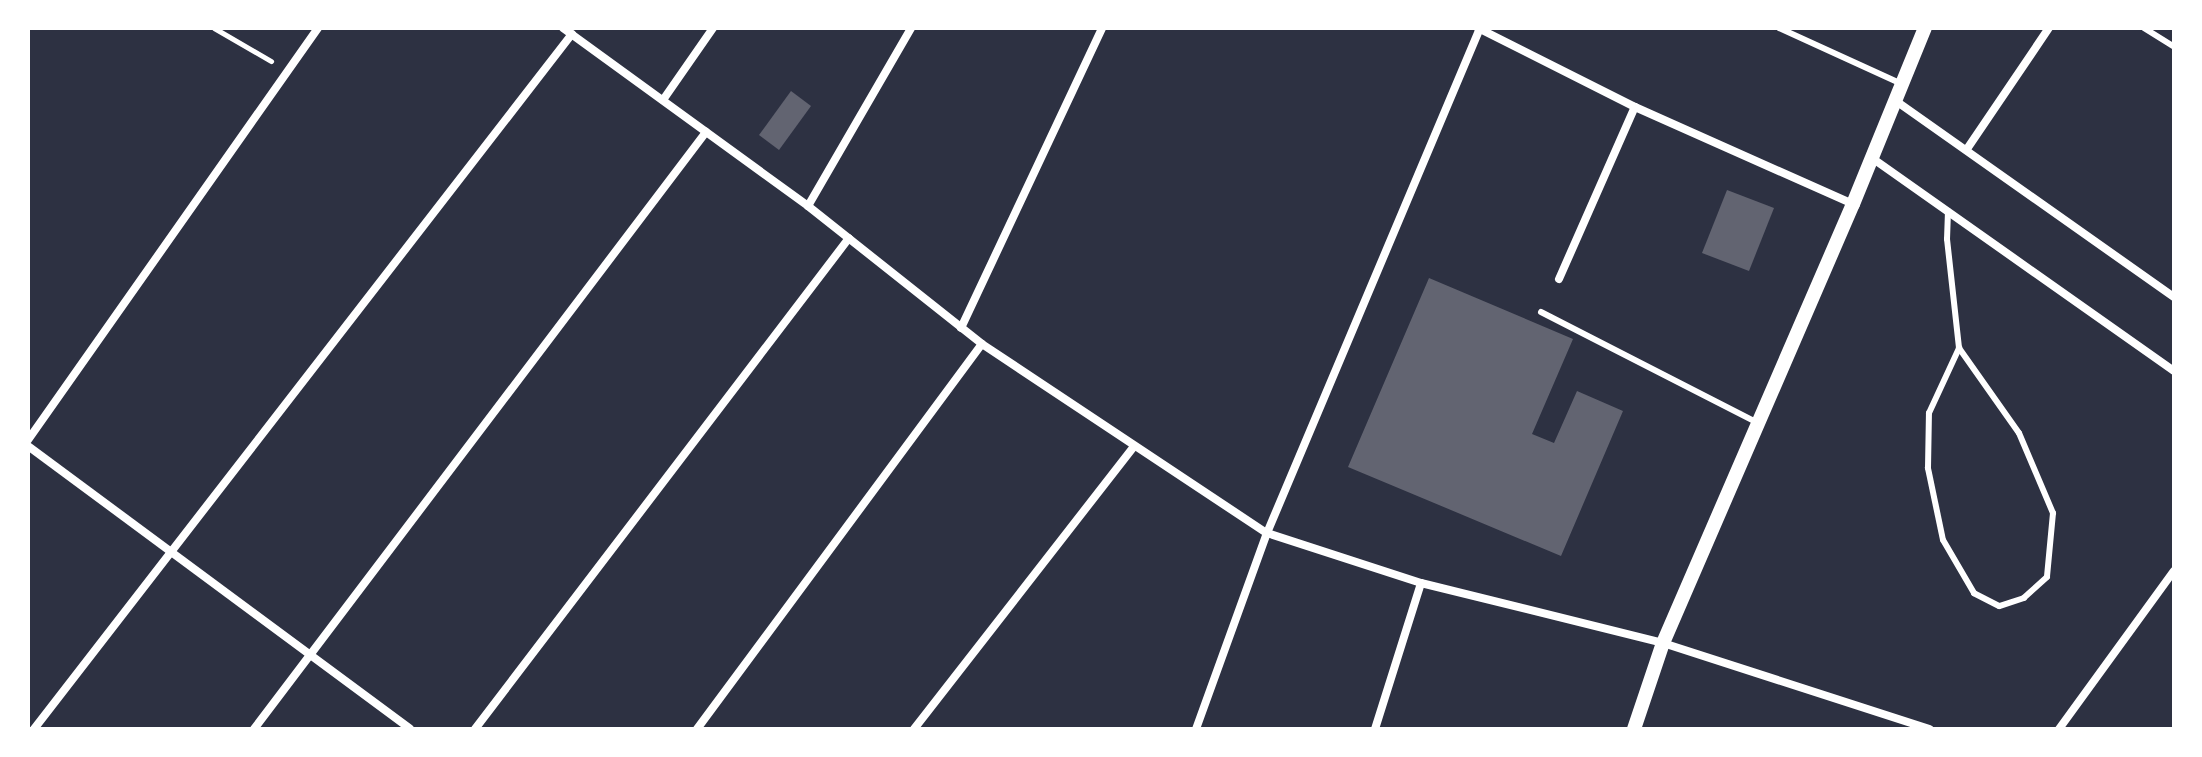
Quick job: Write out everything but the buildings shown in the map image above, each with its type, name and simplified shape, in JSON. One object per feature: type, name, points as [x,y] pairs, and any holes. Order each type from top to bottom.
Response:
[{"type":"street","points":[[318,28],[285,70],[28,443],[410,729]]},
{"type":"street","points":[[563,28],[808,206],[982,344],[1267,533],[1421,583],[1663,643],[1929,729]]},
{"type":"street","points":[[663,100],[713,28]]},
{"type":"street","points":[[808,206],[911,28]]},
{"type":"street","points":[[961,328],[1102,28]]},
{"type":"street","points":[[1196,729],[1267,533],[1479,28],[1635,107],[1853,204]]},
{"type":"street","points":[[1634,729],[1663,643],[1853,204],[1925,28]]},
{"type":"street","points":[[1967,149],[2049,28]]},
{"type":"street","points":[[34,729],[572,34]]},
{"type":"street","points":[[1896,101],[2174,297]]},
{"type":"street","points":[[1559,279],[1635,107]]},
{"type":"street","points":[[254,729],[706,132]]},
{"type":"street","points":[[1872,158],[2174,371]]},
{"type":"street","points":[[475,729],[849,238]]},
{"type":"street","points":[[697,729],[982,344]]},
{"type":"street","points":[[914,729],[1134,446]]},
{"type":"street","points":[[2059,729],[2174,571]]},
{"type":"street","points":[[1375,729],[1421,583]]},
{"type":"lane","points":[[1779,28],[1902,84]]},
{"type":"lane","points":[[2144,28],[2174,47]]},
{"type":"lane","points":[[1948,211],[1947,239],[1959,348],[2019,433],[2053,513],[2047,577],[2024,598],[1999,606],[1974,593],[1943,540],[1928,468],[1929,413],[1959,348]]},
{"type":"lane","points":[[1541,312],[1758,423]]},
{"type":"path","points":[[214,28],[285,70]]}]
